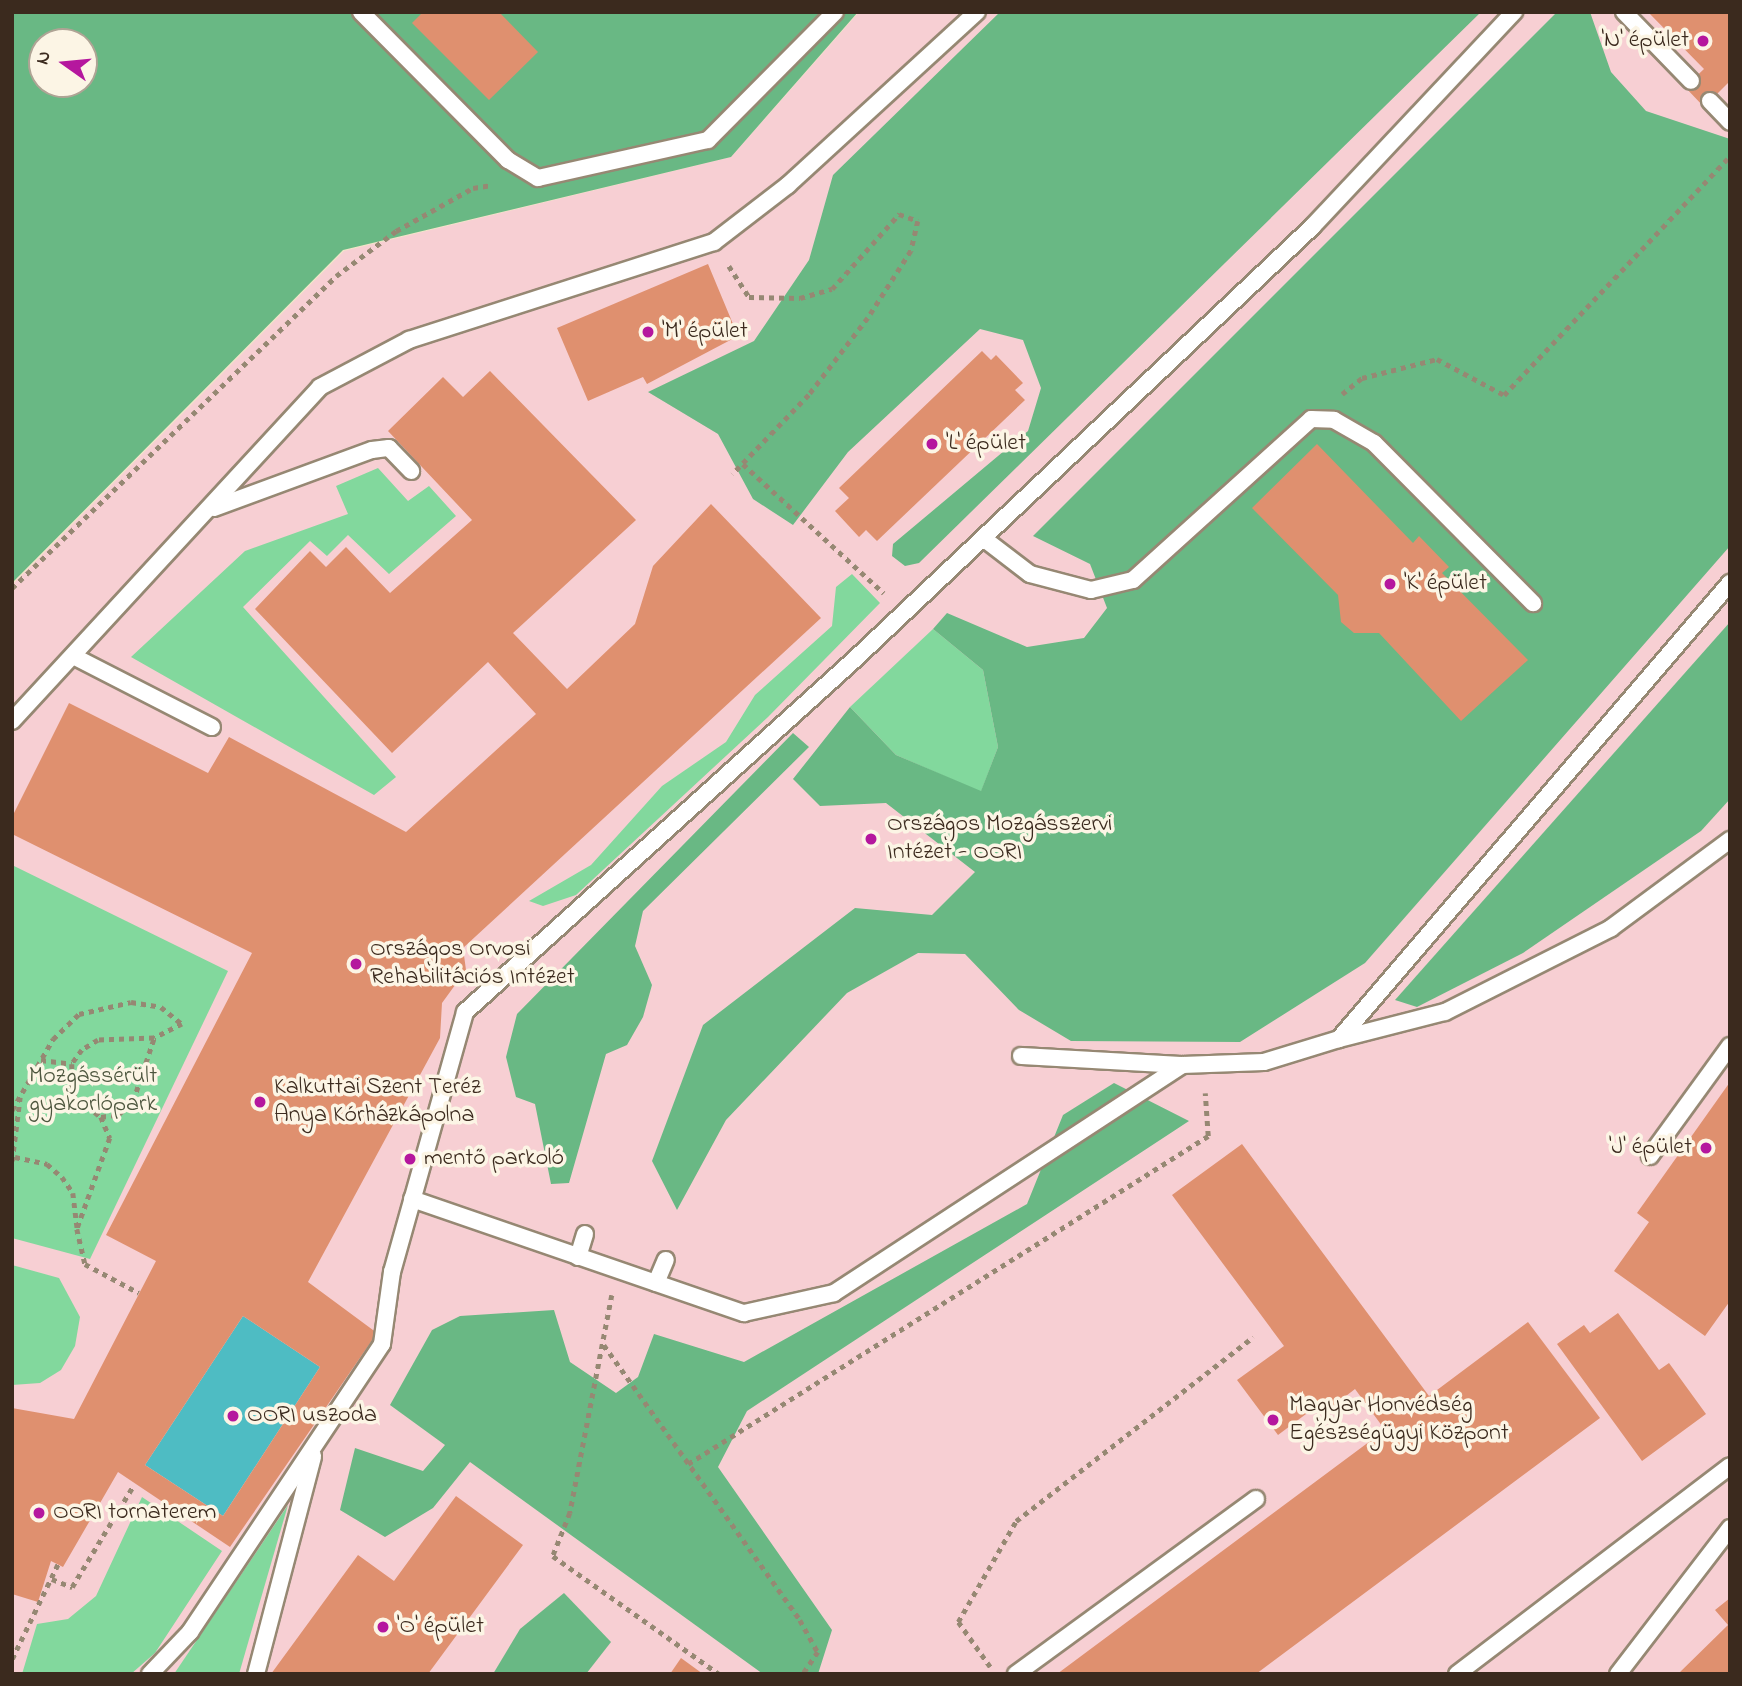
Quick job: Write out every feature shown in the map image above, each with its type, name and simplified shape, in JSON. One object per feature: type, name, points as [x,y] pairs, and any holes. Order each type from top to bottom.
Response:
[{"type":"lane","points":[[362,13],[508,160],[538,178],[708,140],[835,12]]},
{"type":"lane","points":[[12,721],[331,381],[409,340],[714,242],[788,186],[977,12]]},
{"type":"lane","points":[[150,1674],[190,1632],[382,1344],[412,1199],[465,1012],[905,612],[1313,226],[1514,12]]},
{"type":"lane","points":[[1624,12],[1691,81]]},
{"type":"lane","points":[[1710,101],[1730,122]]},
{"type":"lane","points":[[983,538],[1030,574],[1091,590],[1133,580],[1311,419],[1334,420],[1374,443],[1532,603]]},
{"type":"lane","points":[[211,509],[372,450],[389,448],[411,471]]},
{"type":"lane","points":[[1339,1039],[1730,583]]},
{"type":"lane","points":[[72,656],[212,727]]},
{"type":"lane","points":[[1021,1056],[1182,1065],[1264,1062],[1339,1039],[1445,1013],[1611,928],[1730,840]]},
{"type":"lane","points":[[1650,1156],[1730,1046]]},
{"type":"lane","points":[[412,1199],[744,1313],[834,1293],[1182,1065]]},
{"type":"lane","points":[[579,1257],[585,1234]]},
{"type":"lane","points":[[656,1283],[666,1260]]},
{"type":"lane","points":[[256,1674],[316,1446]]},
{"type":"lane","points":[[1457,1674],[1730,1465]]},
{"type":"lane","points":[[1016,1674],[1256,1499]]},
{"type":"lane","points":[[1618,1674],[1730,1528]]},
{"type":"path","points":[[1311,419],[1362,378],[1407,362],[1437,359],[1504,395],[1730,156]]},
{"type":"path","points":[[12,588],[336,276],[396,231],[473,188],[538,178]]},
{"type":"path","points":[[714,242],[749,297],[800,298],[832,289],[899,214],[918,221],[911,251],[868,318],[809,395],[733,474]]},
{"type":"path","points":[[743,464],[905,612]]},
{"type":"path","points":[[12,1110],[41,1060],[79,1014],[131,1002],[161,1007],[182,1024],[154,1038],[98,1040],[72,1064],[72,1093],[101,1117],[110,1138],[78,1229]]},
{"type":"path","points":[[101,1117],[119,1114],[133,1101],[154,1038]]},
{"type":"path","points":[[41,1060],[72,1064]]},
{"type":"path","points":[[688,1464],[1209,1136],[1203,1064]]},
{"type":"path","points":[[20,1096],[14,1159],[47,1164],[62,1177],[73,1193],[85,1264],[139,1293]]},
{"type":"path","points":[[616,1271],[570,1513],[553,1556],[719,1674]]},
{"type":"path","points":[[995,1674],[958,1622],[1016,1521],[1253,1337]]},
{"type":"path","points":[[604,1344],[818,1652],[803,1674]]},
{"type":"path","points":[[52,1579],[72,1587],[132,1488]]},
{"type":"path","points":[[12,1659],[24,1624],[40,1610],[58,1564]]},
{"type":"shaded area","name":"Országos Mozgásszervi Intézet - OORI","points":[[859,12],[1730,12],[1730,1674],[12,1674],[12,585],[344,251],[731,157]]},
{"type":"green space","points":[[12,12],[858,12],[731,157],[343,250],[12,583]]},
{"type":"green space","points":[[1000,12],[1481,12],[919,563],[905,566],[892,556],[893,544],[1028,431],[1041,388],[1023,340],[980,329],[848,452],[793,525],[753,499],[718,434],[648,392],[754,341],[809,260],[833,175]]},
{"type":"green space","points":[[1557,12],[1590,12],[1611,72],[1646,111],[1730,139],[1730,546],[1365,963],[1240,1042],[1071,1041],[1019,1010],[965,954],[918,953],[847,993],[726,1120],[677,1210],[652,1161],[703,1025],[855,908],[932,915],[975,872],[886,803],[820,806],[793,779],[850,707],[896,755],[981,791],[998,747],[983,670],[933,629],[947,613],[1027,647],[1084,638],[1107,608],[1090,564],[1033,536]]},
{"type":"green space","points":[[378,468],[408,501],[429,486],[456,516],[389,574],[348,535],[327,556],[310,541],[243,607],[396,777],[374,795],[131,657],[245,551],[348,514],[336,486]]},
{"type":"green space","points":[[852,574],[880,603],[768,717],[576,895],[543,906],[529,901],[591,865],[662,786],[726,742],[755,695],[832,626],[836,587]]},
{"type":"green space","points":[[1730,622],[1730,799],[1701,831],[1523,953],[1417,1007],[1395,1000]]},
{"type":"green space","points":[[933,629],[983,670],[998,747],[981,792],[896,755],[850,707]]},
{"type":"green space","points":[[793,733],[809,747],[643,911],[635,946],[652,985],[643,1017],[627,1045],[606,1054],[569,1183],[551,1184],[535,1104],[516,1097],[506,1057],[517,1014]]},
{"type":"green space","name":"Mozgássérült gyakorlópark","points":[[12,865],[228,971],[90,1259],[12,1238]]},
{"type":"green space","points":[[1114,1083],[1189,1121],[747,1411],[718,1467],[832,1630],[818,1674],[763,1674],[470,1462],[433,1508],[385,1537],[340,1510],[355,1448],[423,1471],[445,1445],[390,1405],[432,1330],[460,1316],[554,1310],[570,1362],[616,1393],[638,1377],[654,1334],[744,1362],[1027,1204],[1063,1115]]},
{"type":"green space","points":[[12,1265],[59,1278],[80,1317],[75,1346],[61,1370],[40,1383],[12,1385]]},
{"type":"green space","points":[[142,1497],[222,1551],[155,1653],[131,1674],[22,1674],[37,1624],[68,1619],[96,1596]]},
{"type":"green space","points":[[288,1505],[239,1674],[174,1674]]},
{"type":"green space","points":[[564,1593],[611,1642],[586,1674],[493,1674],[520,1629]]},
{"type":"water","name":"OORI uszoda","points":[[243,1316],[320,1367],[223,1516],[145,1465]]},
{"type":"building","points":[[423,12],[499,12],[538,52],[489,100],[412,23]]},
{"type":"building","name":"'N' épület","points":[[1648,12],[1730,12],[1730,81],[1704,107],[1685,87],[1704,69]]},
{"type":"building","name":"'M' épület","points":[[708,264],[738,336],[647,384],[643,377],[588,401],[557,328]]},
{"type":"building","name":"'L' épület","points":[[982,351],[991,360],[996,355],[1023,383],[1015,390],[1025,400],[877,541],[866,530],[859,537],[835,511],[849,498],[839,488]]},
{"type":"building","name":"Országos Orvosi Rehabilitációs Intézet","points":[[490,371],[636,520],[513,633],[567,689],[635,624],[653,566],[711,504],[821,618],[463,948],[466,970],[442,1003],[440,1038],[308,1282],[377,1333],[230,1547],[118,1472],[63,1567],[51,1561],[38,1602],[12,1594],[12,1408],[74,1419],[156,1261],[106,1235],[252,953],[12,834],[12,817],[69,703],[208,773],[229,737],[406,832],[536,714],[488,662],[392,753],[255,609],[310,551],[326,567],[346,547],[390,593],[472,520],[388,431],[443,377],[463,397]],"holes":[[[243,1316],[320,1367],[223,1516],[145,1465]]]},
{"type":"building","name":"'K' épület","points":[[1317,444],[1413,543],[1419,536],[1449,567],[1442,573],[1528,660],[1461,721],[1379,633],[1354,633],[1341,622],[1338,595],[1252,508]]},
{"type":"building","name":"'J' épület","points":[[1730,1082],[1730,1301],[1705,1336],[1614,1271],[1649,1222],[1637,1213]]},
{"type":"building","points":[[1242,1144],[1429,1396],[1528,1322],[1600,1418],[1256,1674],[1057,1674],[1385,1430],[1355,1389],[1324,1413],[1318,1405],[1278,1435],[1237,1380],[1284,1346],[1172,1195]]},
{"type":"building","points":[[1618,1313],[1659,1370],[1669,1363],[1706,1414],[1642,1461],[1557,1344],[1584,1325],[1590,1333]]},
{"type":"building","name":"'O' épület","points":[[456,1496],[523,1545],[428,1674],[271,1674],[358,1555],[394,1581]]},
{"type":"building","points":[[1730,1598],[1730,1674],[1678,1674],[1728,1625],[1715,1610]]},
{"type":"building","points":[[681,1658],[703,1674],[670,1674]]},
{"type":"place","name":"'N' épület","points":[[1703,41]]},
{"type":"place","name":"'M' épület","points":[[648,332]]},
{"type":"place","name":"'L' épület","points":[[932,444]]},
{"type":"place","name":"'K' épület","points":[[1390,584]]},
{"type":"place","name":"Országos Mozgásszervi Intézet - OORI","points":[[871,839]]},
{"type":"place","name":"Országos Orvosi Rehabilitációs Intézet","points":[[356,964]]},
{"type":"place","name":"Kalkuttai Szent Teréz Anya Kórházkápolna","points":[[260,1102]]},
{"type":"place","name":"'J' épület","points":[[1706,1148]]},
{"type":"place","name":"mentő parkoló","points":[[410,1159]]},
{"type":"place","name":"OORI uszoda","points":[[233,1416]]},
{"type":"place","name":"Magyar Honvédség Egészségügyi Központ","points":[[1273,1420]]},
{"type":"place","name":"OORI tornaterem","points":[[39,1513]]},
{"type":"place","name":"'O' épület","points":[[383,1627]]}]
